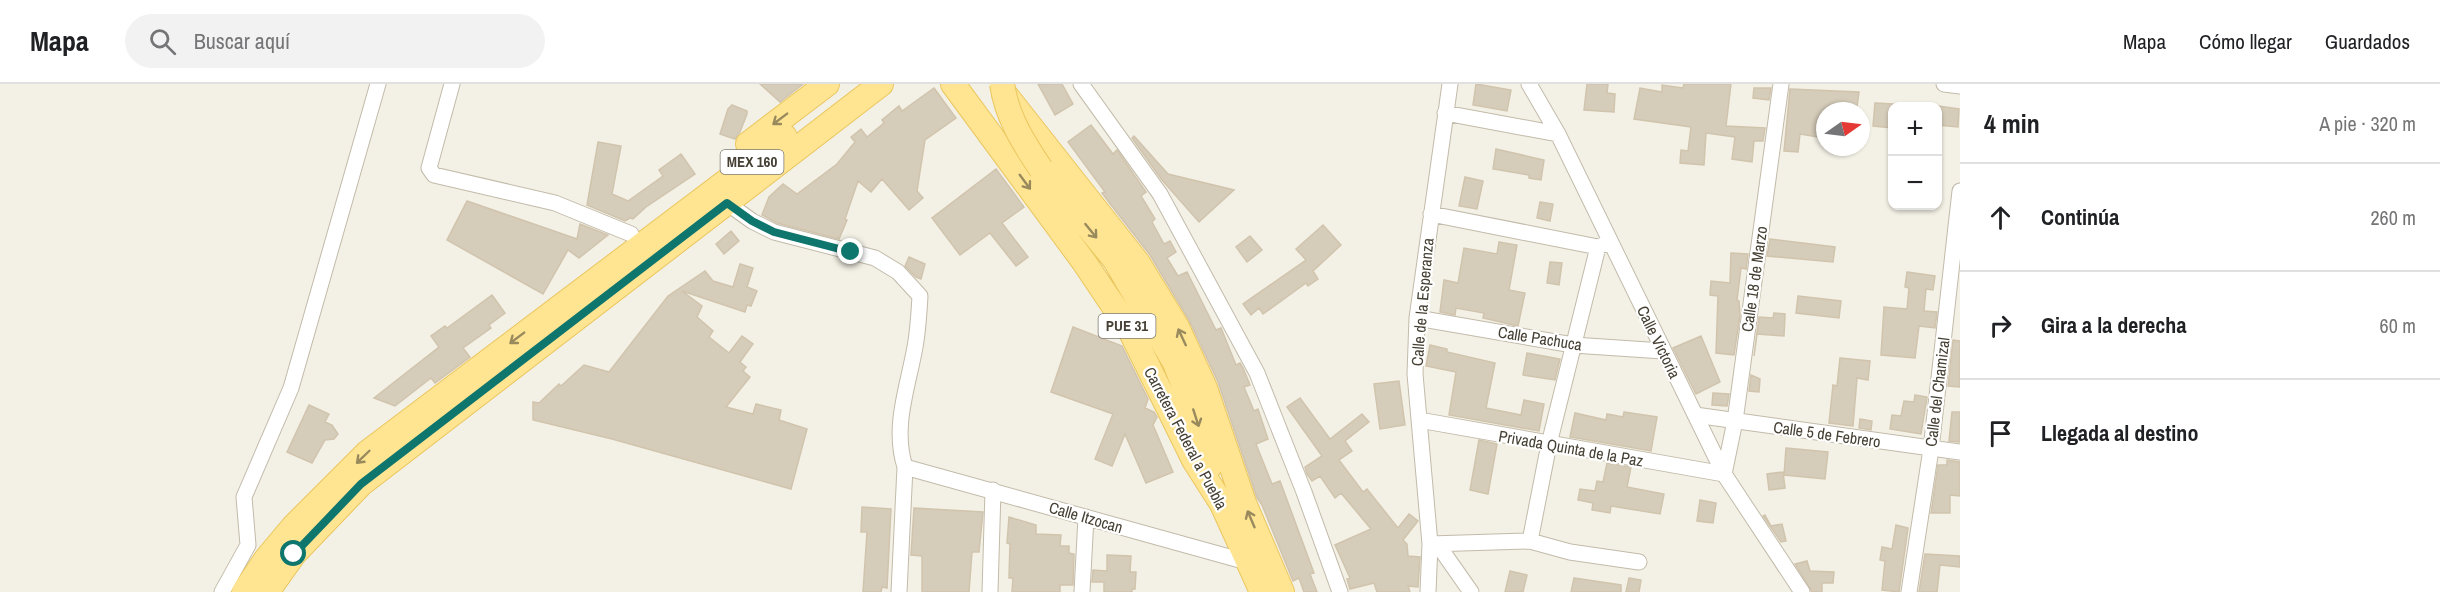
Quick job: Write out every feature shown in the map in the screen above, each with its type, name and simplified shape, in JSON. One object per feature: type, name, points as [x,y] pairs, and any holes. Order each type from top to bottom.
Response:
[{"type":"main road","points":[[639,237],[827,84]]},
{"type":"main road","name":"MEX 160","points":[[267,592],[294,554],[361,484],[543,319],[639,237],[856,84]]},
{"type":"main road","name":"MEX 160","points":[[244,592],[267,558],[294,526],[368,452],[466,388],[727,203],[881,84]]},
{"type":"main road","name":"Carretera Federal a Puebla","points":[[953,84],[1084,262],[1131,332],[1194,460],[1257,558],[1282,592]]},
{"type":"main road","points":[[1000,84],[1012,121],[1021,139],[1041,169],[1115,260],[1175,363],[1194,411],[1222,504]]},
{"type":"main road","name":"Carretera Federal a Puebla","points":[[1000,84],[1023,105],[1138,262],[1177,327],[1205,388],[1244,502],[1262,592]]},
{"type":"main road","points":[[985,128],[993,111],[1001,107],[1023,105],[1031,136],[1028,142],[1013,151],[1002,151]]},
{"type":"street","points":[[222,592],[248,545],[244,497],[291,388],[312,307],[378,84]]},
{"type":"street","points":[[452,84],[429,168],[434,175],[555,203],[639,237]]},
{"type":"street","points":[[1081,84],[1160,194],[1257,373],[1340,592]]},
{"type":"street","name":"Calle de la Esperanza","points":[[1428,592],[1434,545],[1415,374],[1417,318],[1450,84]]},
{"type":"street","name":"Calle Victoria","points":[[1529,84],[1558,134],[1604,244],[1664,351],[1724,474],[1802,592]]},
{"type":"street","name":"Calle 18 de Marzo","points":[[1724,474],[1735,421],[1781,84]]},
{"type":"street","points":[[1944,84],[1960,86]]},
{"type":"street","points":[[1445,113],[1558,134]]},
{"type":"street","name":"Calle del Chamizal","points":[[1909,592],[1931,449],[1960,191]]},
{"type":"street","points":[[727,203],[752,221],[774,232],[875,258],[898,272],[920,296],[916,346],[902,408],[901,453],[904,466],[898,592]]},
{"type":"street","points":[[1431,214],[1604,244],[1573,345],[1549,444],[1530,541]]},
{"type":"street","name":"Calle Pachuca","points":[[1417,318],[1573,345],[1664,351]]},
{"type":"street","name":"Calle 5 de Febrero","points":[[1695,415],[1960,452]]},
{"type":"street","name":"Privada Quinta de la Paz","points":[[1419,420],[1724,474]]},
{"type":"street","name":"Calle Itzocan","points":[[904,466],[1086,518],[1257,558]]},
{"type":"street","points":[[990,592],[993,490]]},
{"type":"street","points":[[1082,592],[1086,518]]},
{"type":"street","points":[[1434,545],[1530,541],[1570,552],[1639,562]]},
{"type":"street","points":[[1434,545],[1471,592]]},
{"type":"building","points":[[760,84],[803,84],[780,102]]},
{"type":"building","points":[[1038,84],[1062,84],[1073,104],[1055,115]]},
{"type":"building","points":[[1476,84],[1511,90],[1507,111],[1473,105]]},
{"type":"building","points":[[1587,84],[1608,84],[1607,93],[1615,94],[1614,112],[1584,110]]},
{"type":"building","points":[[1684,84],[1731,84],[1726,126],[1765,128],[1763,141],[1754,141],[1752,162],[1732,159],[1735,137],[1706,133],[1704,165],[1680,163],[1681,150],[1688,151],[1691,127],[1634,119],[1640,88],[1662,92],[1662,85],[1683,88]]},
{"type":"building","points":[[934,88],[956,118],[925,140],[917,191],[923,198],[909,210],[882,179],[871,192],[858,181],[839,239],[777,223],[762,215],[769,197],[783,184],[797,194],[837,164],[855,142],[851,137],[861,129],[867,137],[899,106],[902,111]]},
{"type":"building","points":[[1754,88],[1771,88],[1769,100],[1753,98]]},
{"type":"building","points":[[1790,89],[1859,92],[1858,102],[1816,102],[1816,137],[1800,134],[1798,152],[1784,151]]},
{"type":"building","points":[[1875,103],[1888,104],[1888,128],[1873,126]]},
{"type":"building","points":[[732,105],[747,111],[740,132],[735,139],[720,134],[728,109]]},
{"type":"building","points":[[1942,107],[1959,109],[1958,127],[1942,125]]},
{"type":"building","points":[[1091,125],[1113,154],[1117,150],[1146,192],[1141,196],[1155,219],[1152,222],[1164,244],[1170,241],[1176,252],[1167,258],[1178,276],[1187,272],[1216,330],[1221,328],[1236,365],[1240,363],[1243,368],[1250,385],[1244,387],[1254,411],[1258,409],[1268,439],[1256,444],[1272,484],[1280,481],[1314,573],[1310,574],[1317,592],[1304,592],[1299,578],[1293,581],[1262,505],[1257,498],[1218,382],[1189,320],[1150,255],[1102,193],[1105,192],[1068,142]]},
{"type":"building","points":[[1134,136],[1168,174],[1234,190],[1199,222],[1162,180],[1132,138]]},
{"type":"building","points":[[598,142],[621,146],[612,194],[628,201],[663,176],[659,170],[681,154],[695,174],[646,207],[633,219],[625,221],[587,205]]},
{"type":"building","points":[[1496,149],[1544,160],[1541,180],[1529,178],[1529,175],[1493,169]]},
{"type":"building","points":[[996,169],[1024,207],[1002,223],[1028,257],[1016,266],[990,233],[960,255],[932,218]]},
{"type":"building","points":[[1465,177],[1483,181],[1477,209],[1459,206]]},
{"type":"building","points":[[467,201],[577,239],[580,224],[608,235],[579,258],[568,250],[543,294],[447,240]]},
{"type":"building","points":[[1540,202],[1553,204],[1550,221],[1537,218]]},
{"type":"building","points":[[1323,225],[1341,245],[1313,271],[1318,279],[1308,286],[1306,283],[1263,314],[1259,308],[1251,315],[1243,304],[1306,260],[1296,249]]},
{"type":"building","points":[[731,231],[739,241],[724,254],[716,244]]},
{"type":"building","points":[[1250,236],[1262,250],[1247,262],[1236,247]]},
{"type":"building","points":[[1770,239],[1835,247],[1833,262],[1767,256]]},
{"type":"building","points":[[1499,242],[1517,245],[1509,290],[1525,293],[1518,326],[1483,318],[1484,313],[1456,308],[1455,315],[1440,312],[1444,280],[1458,283],[1464,248],[1497,254]]},
{"type":"building","points":[[1731,253],[1748,254],[1746,269],[1741,268],[1737,300],[1740,315],[1734,355],[1716,353],[1718,296],[1710,295],[1711,281],[1730,283]]},
{"type":"building","points":[[909,257],[925,264],[921,279],[905,266]]},
{"type":"building","points":[[1550,262],[1562,263],[1559,285],[1547,283]]},
{"type":"building","points":[[740,264],[753,268],[747,287],[757,291],[751,306],[747,305],[745,312],[682,291],[702,306],[697,317],[713,331],[709,337],[729,353],[742,336],[753,344],[740,362],[746,367],[743,371],[750,377],[726,407],[753,414],[756,404],[781,410],[779,420],[807,429],[791,489],[612,439],[533,420],[533,402],[539,403],[584,365],[609,372],[668,296],[705,271],[713,281],[733,287]]},
{"type":"building","points":[[1907,272],[1935,276],[1933,290],[1926,289],[1924,311],[1937,312],[1935,328],[1919,326],[1915,358],[1881,355],[1884,307],[1907,309],[1909,288],[1905,287]]},
{"type":"building","points":[[492,295],[505,313],[489,325],[491,328],[463,348],[470,357],[435,383],[431,378],[395,406],[374,398],[439,347],[431,336],[445,326],[447,328]]},
{"type":"building","points":[[1798,296],[1841,301],[1839,318],[1796,313]]},
{"type":"building","points":[[1774,313],[1785,314],[1784,336],[1757,334],[1754,356],[1759,317],[1773,318]]},
{"type":"building","points":[[1073,327],[1122,346],[1148,399],[1145,408],[1154,412],[1157,417],[1153,425],[1173,472],[1146,483],[1125,434],[1112,466],[1095,459],[1113,414],[1051,392]]},
{"type":"building","points":[[1701,336],[1720,382],[1696,394],[1673,348]]},
{"type":"building","points":[[1953,340],[1960,341],[1960,387],[1948,386]]},
{"type":"building","points":[[1430,345],[1447,349],[1447,352],[1495,363],[1486,408],[1521,415],[1524,400],[1544,404],[1539,431],[1449,415],[1456,372],[1426,366]]},
{"type":"building","points":[[1527,353],[1560,359],[1555,380],[1523,375]]},
{"type":"building","points":[[1840,358],[1870,361],[1868,380],[1857,378],[1853,426],[1829,423],[1833,385],[1837,386]]},
{"type":"building","points":[[1751,375],[1760,379],[1759,392],[1749,391]]},
{"type":"building","points":[[1399,381],[1405,425],[1380,429],[1374,384]]},
{"type":"building","points":[[1713,393],[1729,394],[1727,406],[1712,405]]},
{"type":"building","points":[[1915,395],[1927,397],[1921,434],[1890,429],[1892,415],[1901,416],[1904,401],[1914,402]]},
{"type":"building","points":[[1300,398],[1330,439],[1362,414],[1369,422],[1345,441],[1352,451],[1339,460],[1363,492],[1367,489],[1398,528],[1409,514],[1418,521],[1403,540],[1407,544],[1408,556],[1420,557],[1418,587],[1408,586],[1410,592],[1377,592],[1374,583],[1350,589],[1347,579],[1350,578],[1335,545],[1371,529],[1341,493],[1335,498],[1320,476],[1312,481],[1307,474],[1305,467],[1322,456],[1287,407]]},
{"type":"building","points":[[309,405],[329,414],[325,422],[332,425],[338,434],[334,439],[325,440],[312,463],[287,452]]},
{"type":"building","points":[[1624,412],[1657,417],[1651,451],[1570,437],[1575,413],[1606,420],[1607,414],[1623,417]]},
{"type":"building","points":[[1952,412],[1960,412],[1960,442],[1949,441]]},
{"type":"building","points":[[1860,419],[1872,421],[1871,430],[1859,428]]},
{"type":"building","points":[[1479,440],[1497,444],[1488,494],[1470,490]]},
{"type":"building","points":[[1786,448],[1828,452],[1825,479],[1784,475]]},
{"type":"building","points":[[1947,460],[1960,462],[1960,496],[1950,495],[1950,513],[1931,513],[1938,465],[1947,465]]},
{"type":"building","points":[[1607,463],[1631,467],[1627,487],[1664,494],[1660,514],[1611,506],[1610,513],[1592,510],[1593,503],[1578,500],[1580,489],[1595,491],[1597,481],[1603,482]]},
{"type":"building","points":[[1783,472],[1785,488],[1769,490],[1767,474]]},
{"type":"building","points":[[1700,500],[1716,503],[1713,523],[1697,521]]},
{"type":"building","points":[[862,507],[891,509],[887,588],[882,587],[881,592],[863,592],[867,532],[861,532]]},
{"type":"building","points":[[914,508],[983,512],[979,552],[972,552],[969,592],[922,592],[922,556],[911,555]]},
{"type":"building","points":[[1765,515],[1771,526],[1782,524],[1786,541],[1781,542],[1763,516]]},
{"type":"building","points":[[1009,517],[1036,525],[1036,534],[1061,535],[1060,546],[1069,546],[1069,553],[1074,554],[1073,585],[1060,585],[1060,592],[1012,592],[1013,578],[1009,578],[1010,544],[1007,543]]},
{"type":"building","points":[[1896,525],[1908,528],[1899,592],[1882,590],[1885,561],[1880,560],[1882,547],[1892,549]]},
{"type":"building","points":[[1925,554],[1960,556],[1960,567],[1940,565],[1937,592],[1919,592]]},
{"type":"building","points":[[1107,555],[1131,556],[1130,572],[1136,572],[1135,589],[1132,589],[1132,592],[1104,592],[1104,582],[1092,582],[1093,570],[1107,571]]},
{"type":"building","points":[[1807,561],[1810,571],[1834,572],[1833,583],[1822,583],[1822,592],[1812,592],[1795,564]]},
{"type":"building","points":[[1510,571],[1527,575],[1523,592],[1505,592]]},
{"type":"building","points":[[1574,578],[1621,585],[1621,592],[1571,592]]},
{"type":"building","points":[[1629,578],[1641,580],[1639,592],[1626,592]]},
{"type":"route","points":[[294,554],[361,484],[472,396],[727,203],[752,221],[774,232],[851,252]]}]
